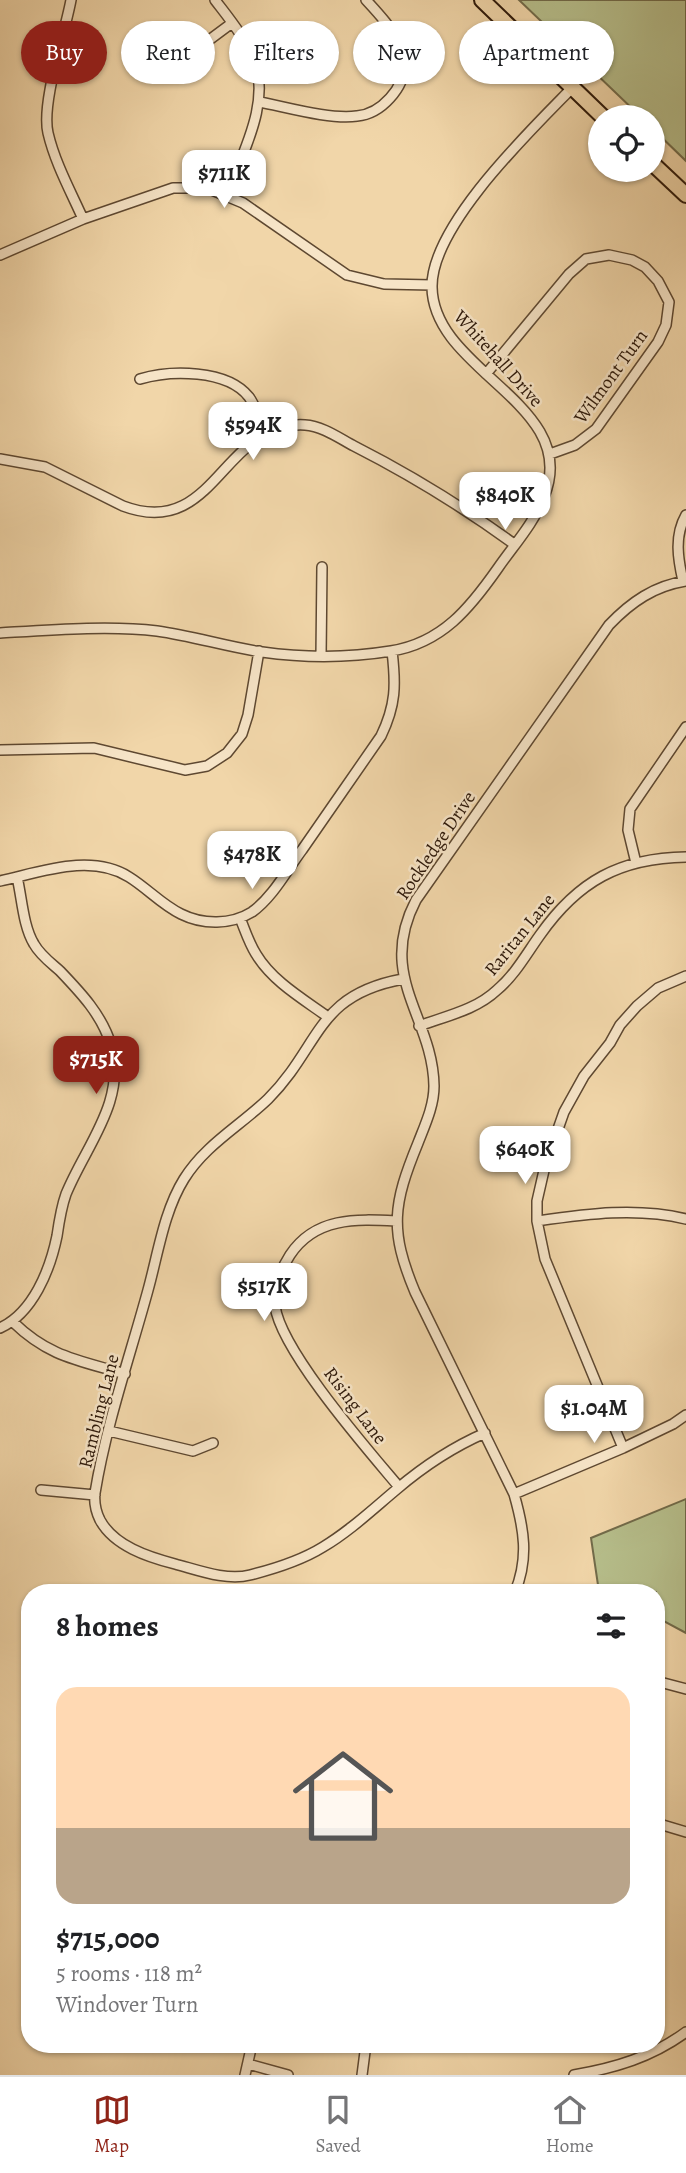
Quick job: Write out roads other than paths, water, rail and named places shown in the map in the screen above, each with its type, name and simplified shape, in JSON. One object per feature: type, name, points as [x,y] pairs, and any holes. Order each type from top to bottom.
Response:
[{"type":"main road","points":[[482,0],[590,105]]},
{"type":"main road","points":[[665,175],[686,195]]},
{"type":"street","points":[[71,0],[51,91],[47,124],[54,150],[83,219]]},
{"type":"street","points":[[215,0],[231,21]]},
{"type":"street","points":[[260,102],[354,117],[373,111],[385,103],[402,81],[403,51],[391,30],[366,0]]},
{"type":"street","points":[[227,194],[260,102],[258,84]]},
{"type":"street","name":"Whitehall Drive","points":[[550,454],[528,415],[486,374],[441,323],[433,299],[432,285],[441,250],[480,188],[572,88]]},
{"type":"street","points":[[0,255],[83,219],[173,188],[200,187],[227,194],[256,211],[347,275],[384,284],[432,285]]},
{"type":"street","name":"Wilmont Turn","points":[[486,374],[569,274],[586,259],[600,255],[620,256],[645,267],[659,281],[669,302],[666,325],[659,342],[596,429],[575,445],[550,454]]},
{"type":"street","points":[[140,379],[166,373],[200,375],[226,381],[246,394],[266,432]]},
{"type":"street","points":[[0,459],[46,467],[136,511],[173,512],[191,503],[266,432],[296,425],[314,426],[419,480],[514,544]]},
{"type":"street","points":[[0,633],[133,629],[181,635],[259,651],[321,656],[392,651],[413,646],[431,638],[454,622],[475,600],[544,499],[550,474],[550,454]]},
{"type":"street","points":[[684,581],[678,544],[681,523],[686,515]]},
{"type":"street","points":[[321,656],[322,567]]},
{"type":"street","name":"Rockledge Drive","points":[[518,1584],[525,1551],[514,1494],[403,1263],[396,1221],[399,1194],[429,1113],[434,1089],[431,1063],[403,979],[403,936],[416,900],[609,625],[628,606],[660,587],[684,581]]},
{"type":"street","points":[[0,750],[94,748],[185,770],[200,768],[227,754],[242,734],[259,651]]},
{"type":"street","points":[[0,881],[75,866],[106,866],[136,881],[183,916],[211,922],[240,918],[257,908],[276,886],[381,736],[392,711],[395,692],[392,651]]},
{"type":"street","points":[[636,863],[628,830],[630,809],[686,727]]},
{"type":"street","name":"Raritan Lane","points":[[419,1026],[486,999],[509,978],[552,918],[573,896],[597,878],[636,863],[686,857]]},
{"type":"street","points":[[0,1328],[13,1322],[32,1299],[45,1274],[52,1256],[66,1195],[106,1112],[112,1096],[115,1071],[111,1044],[98,1016],[78,990],[33,943],[17,877]]},
{"type":"street","points":[[240,918],[256,955],[265,966],[328,1017]]},
{"type":"street","points":[[623,1448],[553,1281],[537,1222],[537,1201],[545,1166],[573,1094],[630,1012],[657,988],[686,976]]},
{"type":"street","name":"Rambling Lane","points":[[403,979],[363,989],[328,1017],[270,1097],[209,1149],[182,1182],[169,1215],[109,1431],[95,1495],[99,1519],[119,1541],[162,1561],[236,1577],[278,1566],[317,1551],[440,1457],[485,1433]]},
{"type":"street","points":[[537,1222],[639,1212],[686,1219]]},
{"type":"street","name":"Rising Lane","points":[[396,1221],[344,1220],[333,1222],[310,1234],[297,1245],[286,1262],[278,1281],[275,1304],[280,1325],[304,1365],[362,1443],[399,1487]]},
{"type":"street","points":[[13,1322],[34,1340],[58,1354],[125,1374]]},
{"type":"street","points":[[514,1494],[623,1448],[666,1428],[686,1415]]},
{"type":"street","points":[[109,1431],[193,1451],[213,1443]]},
{"type":"street","points":[[41,1490],[95,1495]]},
{"type":"street","points":[[665,1683],[686,1689]]},
{"type":"street","points":[[665,1825],[686,1832]]},
{"type":"street","points":[[665,2045],[686,2032]]},
{"type":"street","points":[[245,2075],[250,2053]]},
{"type":"street","points":[[362,2075],[365,2053]]},
{"type":"street","points":[[574,2075],[614,2068],[652,2053]]},
{"type":"street","points":[[248,2064],[288,2075]]}]
